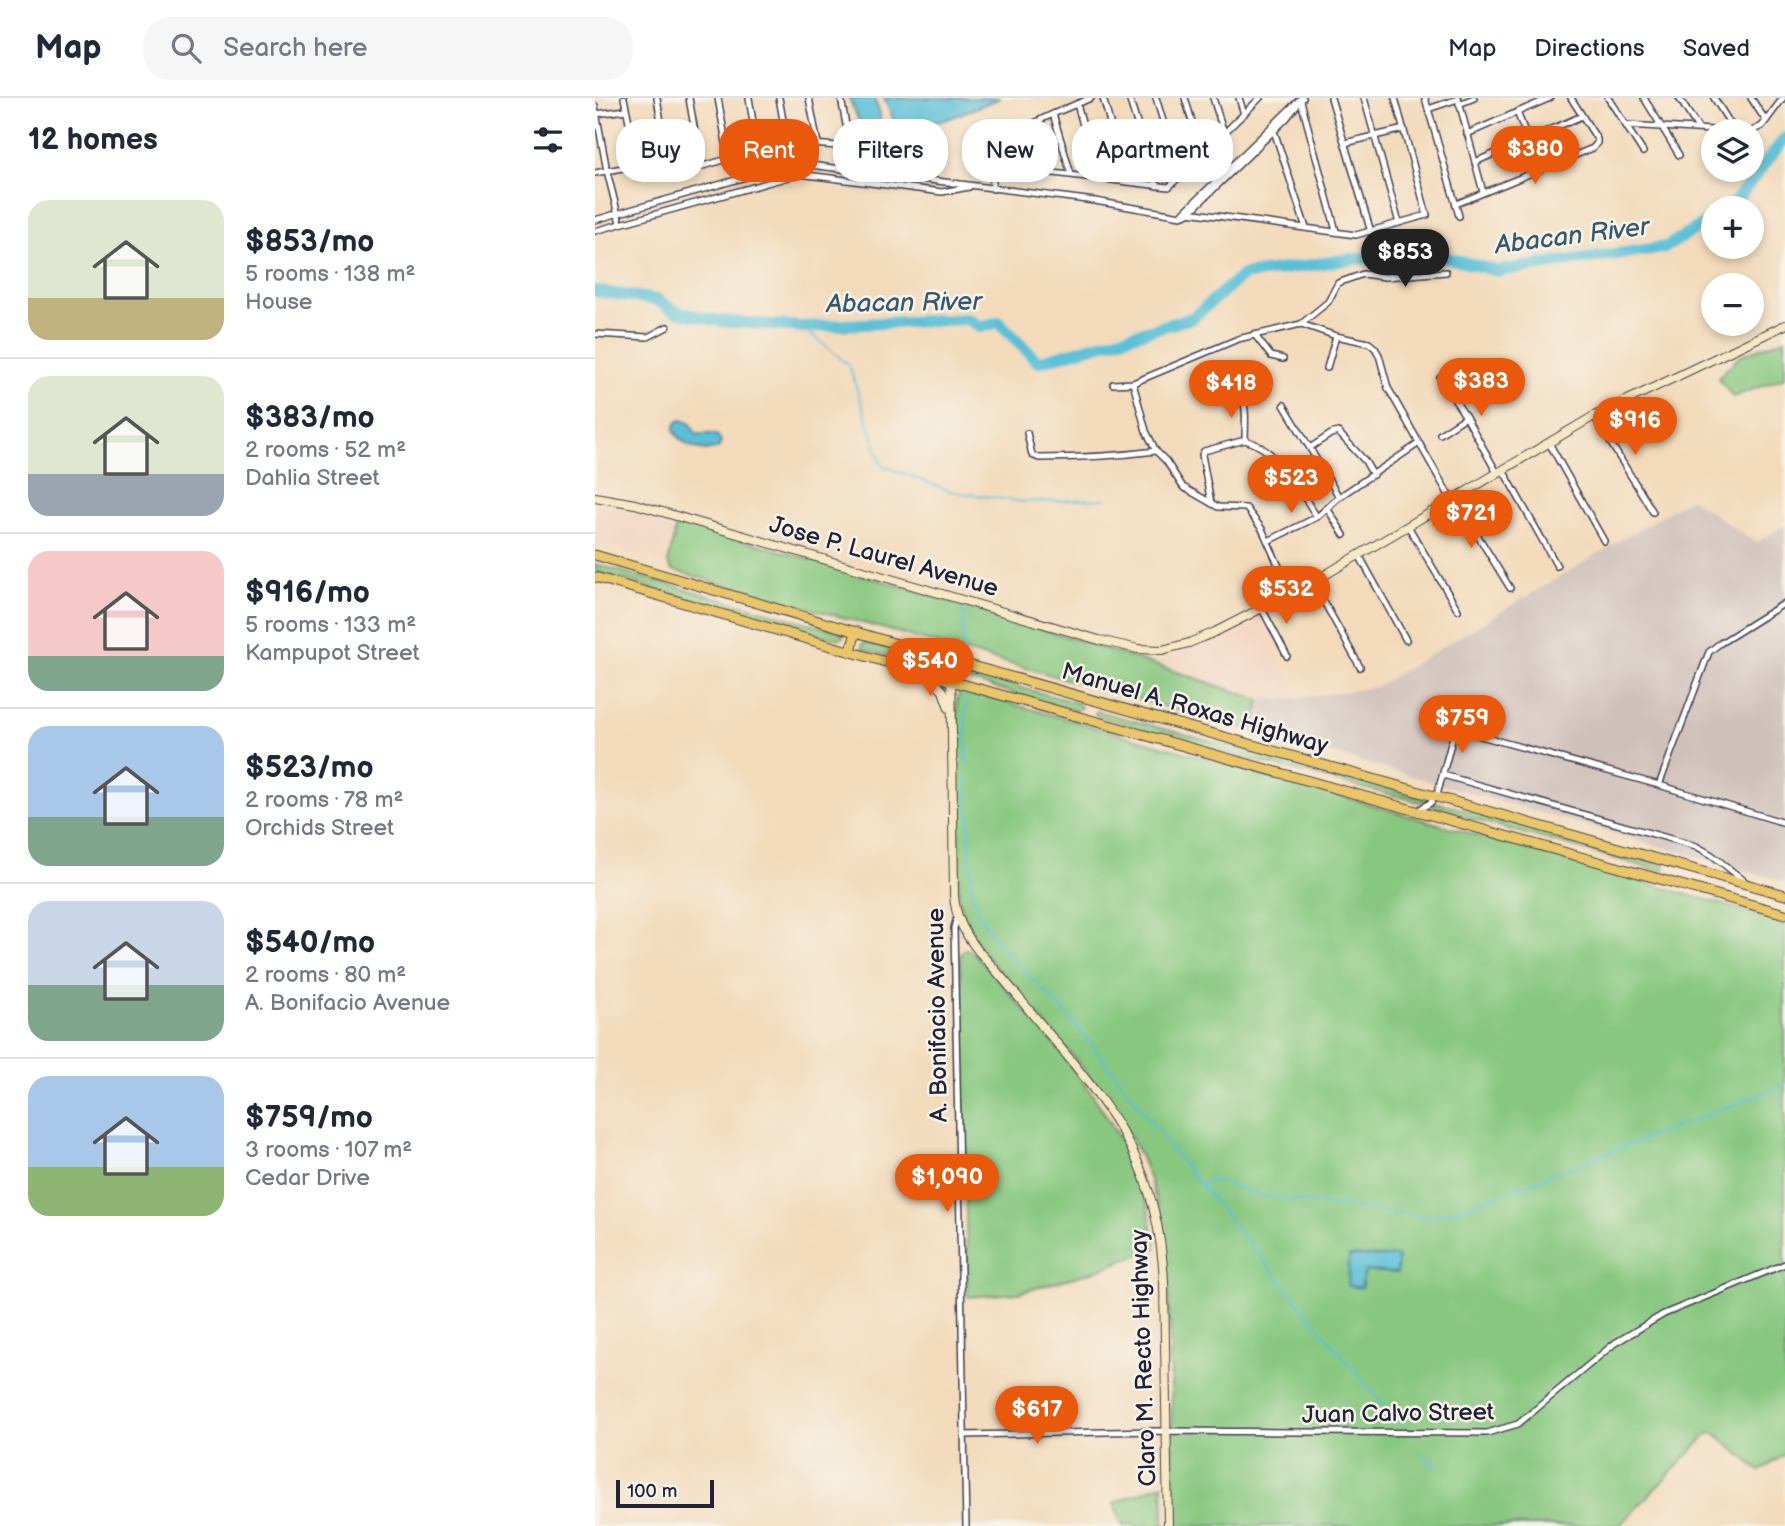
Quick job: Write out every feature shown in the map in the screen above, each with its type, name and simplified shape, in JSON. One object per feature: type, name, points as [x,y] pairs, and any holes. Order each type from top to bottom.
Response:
[{"type":"main road","name":"Manuel A. Roxas Highway","points":[[595,555],[951,660],[1785,895]]},
{"type":"main road","name":"Manuel A. Roxas Highway","points":[[595,577],[951,681],[1785,914]]},
{"type":"main road","points":[[851,651],[856,631]]},
{"type":"main road","points":[[1089,719],[1093,700]]},
{"type":"street","points":[[624,98],[628,119]]},
{"type":"street","points":[[657,98],[660,119]]},
{"type":"street","points":[[689,98],[693,119]]},
{"type":"street","points":[[718,98],[722,119]]},
{"type":"street","points":[[749,98],[752,119]]},
{"type":"street","points":[[779,98],[783,119]]},
{"type":"street","points":[[809,98],[813,119]]},
{"type":"street","points":[[841,98],[845,119]]},
{"type":"street","points":[[1043,119],[1091,98]]},
{"type":"street","points":[[1103,98],[1109,119]]},
{"type":"street","points":[[1129,98],[1157,186]]},
{"type":"street","points":[[1156,98],[1162,119]]},
{"type":"street","points":[[1185,98],[1191,119]]},
{"type":"street","points":[[1213,98],[1220,119]]},
{"type":"street","points":[[1239,98],[1244,114]]},
{"type":"street","points":[[1233,124],[1260,98]]},
{"type":"street","points":[[1331,98],[1371,232]]},
{"type":"street","points":[[1363,98],[1399,223]]},
{"type":"street","points":[[943,182],[1356,235],[1427,215],[1395,98]]},
{"type":"street","points":[[1425,98],[1459,216]]},
{"type":"street","points":[[1428,109],[1473,98]]},
{"type":"street","points":[[1467,134],[1550,98]]},
{"type":"street","points":[[1455,204],[1593,148],[1597,144],[1597,138],[1571,98]]},
{"type":"street","points":[[1608,98],[1643,152]]},
{"type":"street","points":[[1644,98],[1679,155]]},
{"type":"street","points":[[1679,98],[1698,128]]},
{"type":"street","points":[[1714,98],[1727,119]]},
{"type":"street","points":[[1751,98],[1766,121],[1783,98]]},
{"type":"street","points":[[1185,213],[1274,131],[1301,99]]},
{"type":"street","points":[[1185,213],[1301,99]]},
{"type":"street","points":[[1301,99],[1336,232]]},
{"type":"street","points":[[1458,101],[1483,192]]},
{"type":"street","points":[[1077,104],[1081,119]]},
{"type":"street","points":[[595,106],[619,223]]},
{"type":"street","points":[[596,114],[626,110]]},
{"type":"street","points":[[1517,112],[1540,170]]},
{"type":"street","points":[[1052,114],[1071,174],[1058,173]]},
{"type":"street","points":[[1475,162],[1582,116]]},
{"type":"street","points":[[1626,125],[1701,128]]},
{"type":"street","points":[[1345,143],[1404,129]]},
{"type":"street","points":[[1274,131],[1305,228]]},
{"type":"street","points":[[595,220],[791,164],[833,168]]},
{"type":"street","points":[[595,173],[616,169]]},
{"type":"street","points":[[595,231],[787,176],[811,174],[833,177]]},
{"type":"street","points":[[872,182],[948,192],[972,186]]},
{"type":"street","points":[[993,189],[994,182]]},
{"type":"street","points":[[1127,182],[1170,187],[1175,182]]},
{"type":"street","points":[[1113,384],[1133,383],[1254,334],[1301,324],[1328,302],[1338,283],[1363,274],[1385,277],[1446,272]]},
{"type":"street","points":[[1301,324],[1336,336],[1369,343],[1375,348],[1388,388],[1418,444],[1510,588]]},
{"type":"street","points":[[1287,656],[1262,609],[1313,582],[1594,416],[1785,325]]},
{"type":"street","points":[[595,334],[647,337],[667,327]]},
{"type":"street","points":[[1254,334],[1271,356],[1283,359]]},
{"type":"street","points":[[1327,368],[1336,336]]},
{"type":"street","points":[[1440,378],[1557,566]]},
{"type":"street","points":[[1133,383],[1146,431],[1156,451],[1167,461],[1183,487],[1219,506],[1246,508],[1262,529],[1291,593]]},
{"type":"street","points":[[1227,388],[1234,387],[1241,393],[1245,411],[1245,440]]},
{"type":"street","points":[[1284,405],[1339,497]]},
{"type":"street","points":[[1594,416],[1653,512]]},
{"type":"street","points":[[1440,433],[1466,417]]},
{"type":"street","points":[[1311,447],[1338,432],[1365,461],[1373,475]]},
{"type":"street","points":[[1027,433],[1032,455],[1039,458],[1084,458],[1156,451]]},
{"type":"street","points":[[1211,503],[1204,451],[1245,440],[1271,453],[1317,517]]},
{"type":"street","points":[[1549,443],[1604,541]]},
{"type":"street","points":[[1268,541],[1317,517],[1339,497],[1418,444]]},
{"type":"street","name":"Jose P. Laurel Avenue","points":[[595,498],[635,505],[1138,649],[1162,650],[1189,643],[1262,609]]},
{"type":"street","points":[[1327,508],[1344,535]]},
{"type":"street","points":[[1407,525],[1458,610]]},
{"type":"street","points":[[1359,555],[1405,640]]},
{"type":"street","points":[[1313,582],[1360,667]]},
{"type":"street","points":[[1659,785],[1709,653],[1719,644],[1784,606]]},
{"type":"street","name":"A. Bonifacio Avenue","points":[[951,660],[966,1526]]},
{"type":"street","name":"A. Bonifacio Avenue","points":[[926,673],[943,691],[951,714]]},
{"type":"street","points":[[1417,811],[1437,795],[1455,729],[1785,823]]},
{"type":"street","points":[[1443,775],[1696,846],[1750,885]]},
{"type":"street","name":"Claro M. Recto Highway","points":[[957,916],[979,952],[1101,1097],[1119,1124],[1139,1163],[1153,1204],[1162,1247],[1168,1526]]},
{"type":"street","name":"Juan Calvo Street","points":[[964,1435],[1167,1431],[1487,1433],[1508,1428],[1529,1416],[1615,1343],[1664,1314],[1785,1264]]},
{"type":"shaded area","points":[[1691,498],[1756,543],[1785,525],[1785,882],[1253,731],[1260,700],[1300,698],[1376,687]]},
{"type":"shaded area","points":[[595,501],[656,513],[676,520],[665,561],[595,543]]},
{"type":"shaded area","points":[[1259,616],[1300,698],[1260,700],[1154,664]]},
{"type":"green space","points":[[1785,339],[1785,377],[1733,397],[1718,378],[1741,355]]},
{"type":"green space","points":[[677,521],[1043,629],[1260,700],[1253,731],[672,570],[668,563]]},
{"type":"green space","points":[[595,564],[836,631],[843,634],[843,637],[839,639],[778,625],[595,571]]},
{"type":"green space","points":[[862,644],[931,659],[940,665],[944,672],[862,649]]},
{"type":"green space","points":[[962,672],[1078,703],[1081,708],[1076,711],[971,681],[959,676]]},
{"type":"green space","points":[[967,691],[1785,922],[1785,1454],[1760,1471],[1716,1434],[1709,1433],[1619,1526],[1175,1526],[1168,1276],[1161,1219],[1144,1163],[1116,1113],[1081,1066],[986,956],[962,912],[959,896],[957,699],[960,692]]},
{"type":"green space","points":[[1097,711],[1423,798],[1426,801],[1423,803],[1241,757],[1096,716]]},
{"type":"green space","points":[[1434,802],[1570,837],[1665,866],[1663,872],[1438,809],[1433,806]]},
{"type":"green space","points":[[966,949],[974,953],[1047,1036],[1092,1094],[1112,1125],[1143,1191],[1156,1248],[1092,1272],[1018,1293],[968,1297],[960,959],[961,952]]},
{"type":"green space","points":[[1163,1484],[1164,1526],[1123,1526],[1114,1503]]},
{"type":"water","points":[[849,98],[874,98],[880,119],[858,119]]},
{"type":"water","points":[[884,98],[1000,98],[948,119],[893,119]]},
{"type":"water","points":[[681,420],[690,423],[696,434],[719,437],[719,447],[707,450],[687,444],[674,429]]},
{"type":"water","points":[[1349,1256],[1398,1257],[1397,1273],[1365,1271],[1361,1288],[1348,1286]]},
{"type":"waterway","name":"Abacan River","points":[[1739,196],[1785,138]]},
{"type":"waterway","name":"Abacan River","points":[[595,291],[657,300],[677,312],[720,321],[802,327],[968,319],[980,327],[999,322],[1038,362],[1192,318],[1243,275],[1352,259],[1441,256],[1497,271],[1666,247],[1701,225]]},
{"type":"waterway","points":[[802,327],[849,365],[882,465],[949,491],[1025,502],[1105,499]]},
{"type":"waterway","points":[[963,608],[964,656]]},
{"type":"waterway","points":[[965,690],[967,764]]},
{"type":"waterway","points":[[967,775],[972,893],[987,927],[1010,956],[1081,1031],[1199,1184],[1216,1180],[1255,1194],[1279,1199],[1433,1217],[1472,1205],[1785,1085]]},
{"type":"waterway","points":[[1200,1184],[1401,1426]]},
{"type":"waterway","points":[[1423,1452],[1436,1469]]}]
